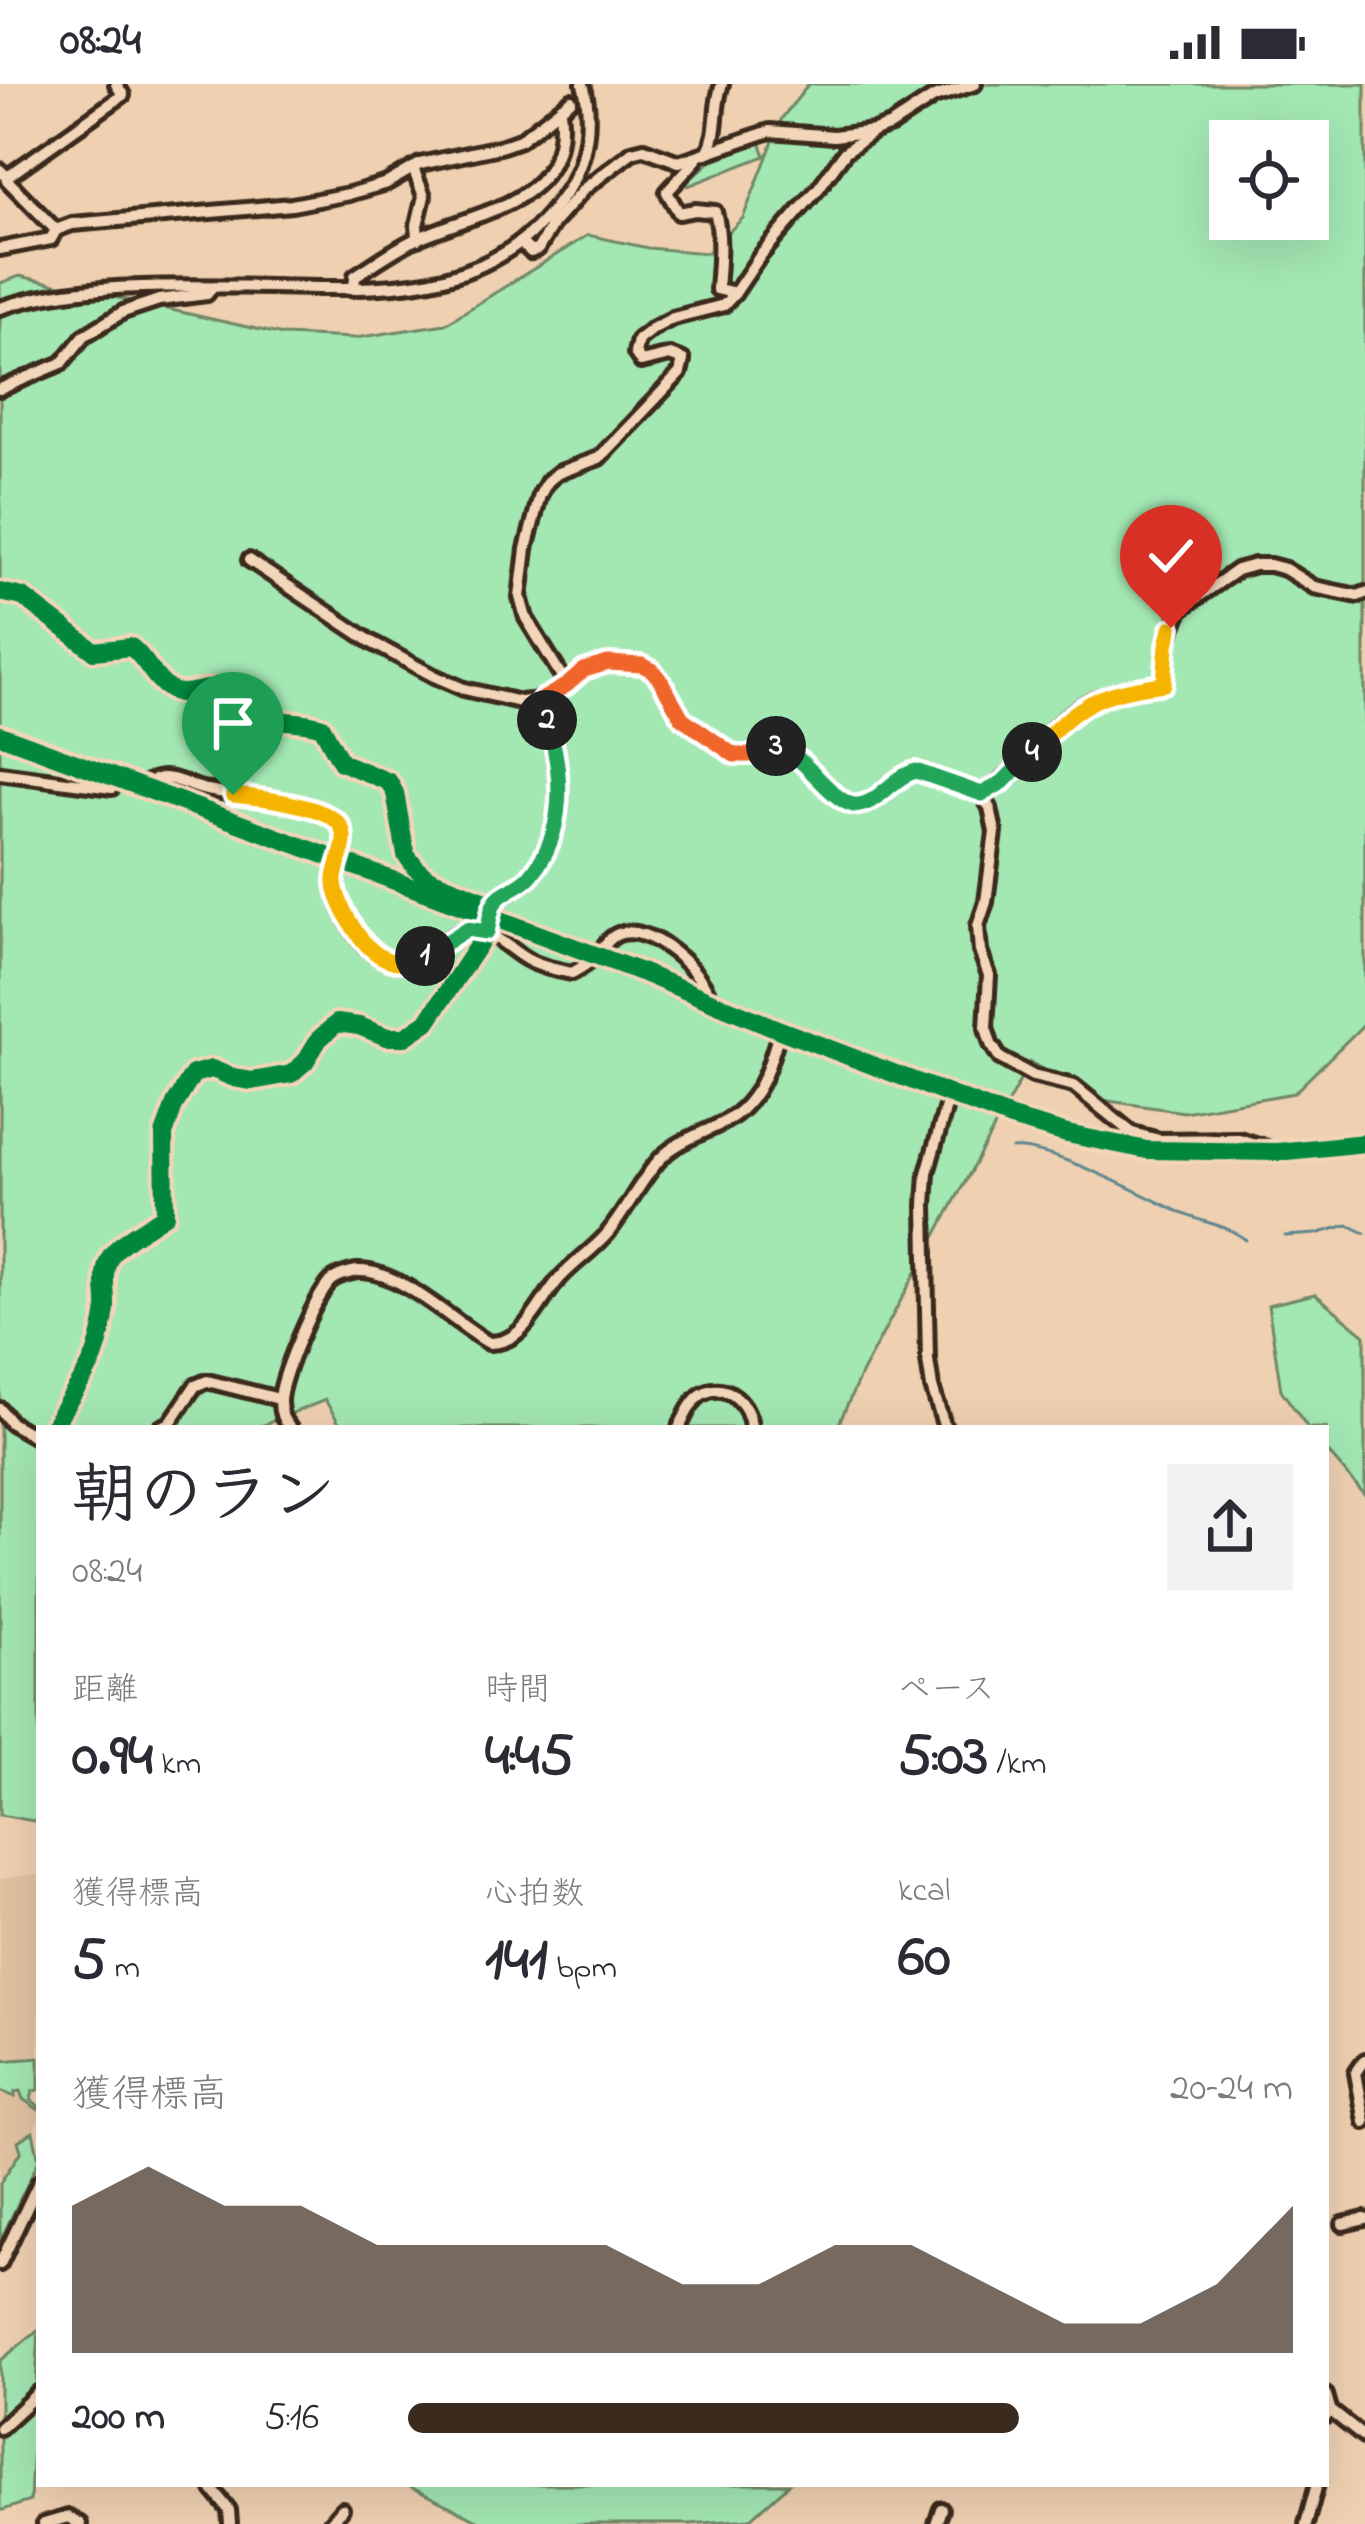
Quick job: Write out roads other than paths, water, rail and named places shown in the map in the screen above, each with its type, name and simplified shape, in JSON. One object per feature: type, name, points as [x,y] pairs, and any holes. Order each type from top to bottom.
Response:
[{"type":"street","points":[[0,308],[58,292],[354,289],[415,286],[465,272],[520,242],[574,179],[587,134],[583,84]]},
{"type":"street","points":[[722,84],[716,98],[715,140],[667,192],[680,213],[715,212],[720,258],[717,289],[735,293]]},
{"type":"street","points":[[520,242],[531,252],[538,249],[584,189],[632,152],[644,149],[679,162],[770,130],[834,136],[874,131],[934,97],[975,84]]},
{"type":"street","points":[[56,230],[2,173],[107,106],[123,94],[118,88]]},
{"type":"street","points":[[0,249],[51,239],[56,230],[72,224],[316,202],[387,183],[420,164],[520,140],[571,100]]},
{"type":"street","points":[[354,289],[355,276],[418,238],[502,208],[531,191],[556,155],[560,110]]},
{"type":"street","points":[[567,685],[526,618],[520,597],[540,495],[558,473],[599,458],[680,373],[683,360],[670,355],[641,362],[635,353],[638,340],[673,318],[724,305],[845,152],[874,131]]},
{"type":"street","points":[[413,168],[424,196],[418,238]]},
{"type":"street","points":[[0,389],[62,364],[84,337],[123,312],[159,300],[207,294],[212,287]]},
{"type":"street","points":[[249,560],[333,619],[464,688],[520,702],[541,700],[584,670],[608,663],[642,665],[661,681],[682,718],[734,755],[752,755],[773,745],[785,748],[842,801],[854,806],[863,805],[905,773],[916,771],[982,794],[995,832],[986,902],[978,926],[989,975],[986,1028],[1000,1058],[1033,1076],[1074,1086],[1132,1133],[1159,1140],[1239,1139],[1277,1152]]},
{"type":"street","points":[[982,794],[1003,782],[1058,726],[1092,700],[1164,684],[1167,645],[1181,609],[1237,570],[1270,565],[1315,587],[1358,596],[1365,593]]},
{"type":"street","points":[[0,592],[23,597],[94,651],[131,646],[168,689],[186,693],[225,690],[266,718],[322,727],[341,761],[389,782],[406,855],[416,868],[428,878],[494,904]]},
{"type":"street","points":[[54,1425],[86,1377],[97,1348],[109,1257],[164,1215],[164,1134],[193,1074],[212,1069],[252,1081],[291,1074],[337,1023],[405,1037],[427,1022],[487,932],[494,904],[523,885],[547,853],[556,826],[558,775],[541,700]]},
{"type":"street","points":[[0,735],[315,854]]},
{"type":"street","points":[[0,773],[112,788],[121,782]]},
{"type":"street","points":[[136,787],[165,777],[217,792],[268,797],[325,814],[339,824],[344,839],[336,891],[356,934],[371,951],[391,962],[412,962],[467,929],[487,932],[530,962],[572,973],[594,959],[608,940],[634,932],[672,950],[709,988],[711,1002]]},
{"type":"street","points":[[641,972],[950,1096],[1011,1118],[1122,1146],[1277,1152],[1365,1144]]},
{"type":"street","points":[[286,1425],[279,1399],[302,1330],[331,1281],[353,1271],[395,1281],[489,1342],[501,1343],[523,1330],[560,1278],[607,1234],[662,1156],[730,1121],[748,1102],[764,1082],[780,1030]]},
{"type":"street","points":[[944,1425],[928,1360],[925,1205],[927,1173],[950,1096]]},
{"type":"street","points":[[166,1425],[195,1386],[207,1381],[279,1399]]},
{"type":"street","points":[[681,1425],[695,1400],[706,1391],[720,1390],[740,1399],[751,1425]]},
{"type":"street","points":[[0,1409],[11,1423],[36,1437]]},
{"type":"street","points":[[1365,2060],[1356,2074],[1365,2122]]},
{"type":"street","points":[[0,2264],[36,2188]]},
{"type":"street","points":[[1343,2224],[1365,2219]]},
{"type":"street","points":[[0,2428],[36,2395]]},
{"type":"street","points":[[1329,2409],[1365,2438]]},
{"type":"street","points":[[1306,2524],[1316,2487]]},
{"type":"street","points":[[213,2490],[229,2510],[230,2524]]},
{"type":"street","points":[[329,2524],[342,2509]]},
{"type":"street","points":[[936,2524],[941,2509]]},
{"type":"street","points":[[44,2524],[68,2517],[80,2524]]},
{"type":"waterway","points":[[5,171],[32,153]]},
{"type":"waterway","points":[[1012,1149],[1071,1162],[1246,1240]]},
{"type":"waterway","points":[[1285,1236],[1348,1225],[1365,1233]]},
{"type":"tunnel","points":[[315,853],[641,972]]}]
